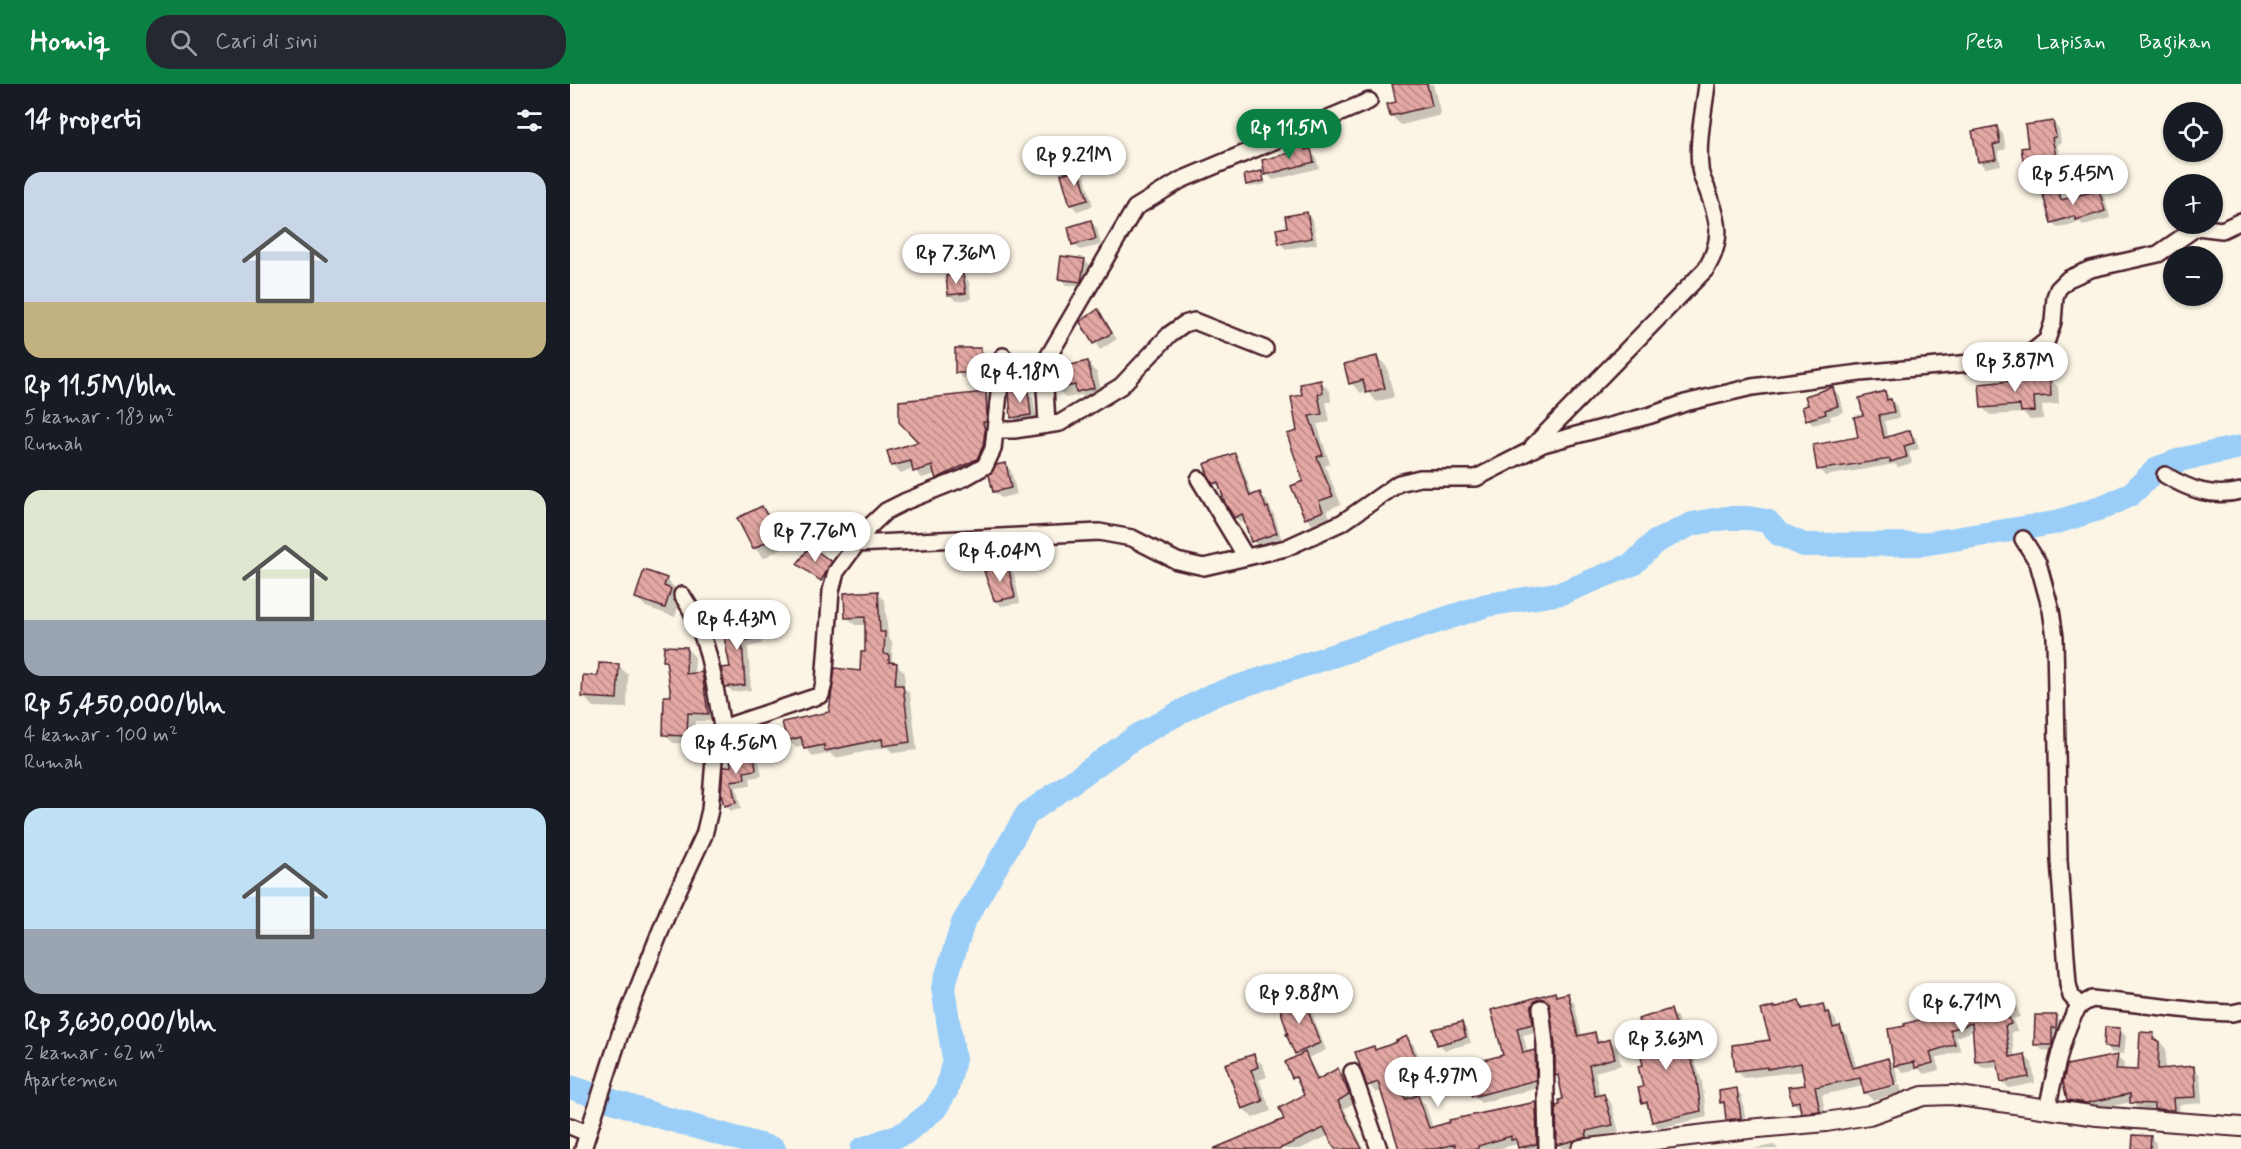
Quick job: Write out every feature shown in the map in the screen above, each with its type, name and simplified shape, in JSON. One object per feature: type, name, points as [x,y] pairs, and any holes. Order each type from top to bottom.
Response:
[{"type":"street","points":[[1524,454],[1706,269],[1715,254],[1719,240],[1717,222],[1700,171],[1699,156],[1707,84]]},
{"type":"street","points":[[1047,426],[1044,368],[1046,363],[1111,246],[1135,208],[1181,180],[1369,101]]},
{"type":"street","points":[[856,544],[1099,532],[1132,538],[1177,561],[1194,566],[1204,567],[1246,558],[1286,548],[1343,522],[1399,483],[1420,478],[1476,478],[1543,444],[1651,415],[1685,403],[1752,387],[2004,360],[2031,352],[2047,340],[2053,322],[2055,297],[2058,289],[2068,279],[2091,269],[2158,254],[2197,227],[2222,230],[2241,221]]},
{"type":"street","points":[[995,430],[1014,430],[1060,423],[1121,386],[1170,334],[1189,322],[1194,321],[1265,349]]},
{"type":"street","points":[[583,1149],[620,1034],[668,912],[704,835],[710,810],[715,747],[723,732],[730,726],[821,695],[824,683],[831,591],[836,572],[869,527],[886,511],[978,472],[991,456],[1003,357]]},
{"type":"street","points":[[2165,476],[2183,486],[2204,493],[2241,491]]},
{"type":"street","points":[[1199,479],[1246,558]]},
{"type":"street","points":[[2023,539],[2038,563],[2051,610],[2055,637],[2060,871],[2068,984],[2071,996],[2080,1006]]},
{"type":"street","points":[[682,595],[695,614],[704,636],[723,732]]},
{"type":"street","points":[[2047,1109],[2061,1049],[2080,1006],[2092,999],[2207,1012],[2241,1011]]},
{"type":"street","points":[[1541,1008],[1545,1044],[1547,1149]]},
{"type":"street","points":[[1352,1072],[1379,1149]]},
{"type":"street","points":[[1581,1149],[1826,1122],[1869,1115],[1923,1096],[1952,1095],[2097,1116],[2241,1127]]},
{"type":"street","points":[[570,1125],[589,1127]]},
{"type":"building","points":[[1392,84],[1427,84],[1432,106],[1390,116],[1387,104],[1396,102]]},
{"type":"building","points":[[2053,121],[2056,137],[2052,138],[2059,169],[2041,173],[2038,161],[2024,164],[2021,148],[2028,147],[2025,125]]},
{"type":"building","points":[[1997,126],[2000,143],[1993,145],[1996,159],[1978,162],[1972,131]]},
{"type":"building","points":[[1304,143],[1305,150],[1311,149],[1314,162],[1265,175],[1262,160],[1290,153],[1289,147]]},
{"type":"building","points":[[1079,169],[1088,200],[1070,205],[1061,174]]},
{"type":"building","points":[[1262,171],[1264,181],[1246,185],[1244,175]]},
{"type":"building","points":[[2099,190],[2105,211],[2076,220],[2074,216],[2051,223],[2043,195],[2059,191],[2061,200]]},
{"type":"building","points":[[1307,212],[1312,238],[1279,244],[1276,229],[1287,227],[1285,216]]},
{"type":"building","points":[[1091,220],[1096,239],[1072,245],[1068,227]]},
{"type":"building","points":[[1061,256],[1085,259],[1081,282],[1058,279]]},
{"type":"building","points":[[963,274],[966,293],[948,295],[946,276]]},
{"type":"building","points":[[1098,309],[1112,333],[1093,344],[1080,322]]},
{"type":"building","points":[[955,348],[981,348],[981,365],[969,365],[969,373],[955,373]]},
{"type":"building","points":[[1377,356],[1385,388],[1366,393],[1363,380],[1349,384],[1344,364]]},
{"type":"building","points":[[1088,361],[1094,388],[1076,392],[1075,385],[1055,389],[1054,369]]},
{"type":"building","points":[[2050,377],[2051,396],[2034,397],[2035,411],[2021,412],[2020,405],[1981,408],[1979,384]]},
{"type":"building","points":[[1321,380],[1323,393],[1318,394],[1322,414],[1309,416],[1323,455],[1317,457],[1333,496],[1319,501],[1323,511],[1305,519],[1291,486],[1303,481],[1287,434],[1297,431],[1291,397],[1302,395],[1300,384]]},
{"type":"building","points":[[1833,387],[1838,406],[1825,410],[1826,414],[1806,420],[1802,407],[1808,405],[1805,396]]},
{"type":"building","points":[[1028,390],[1031,415],[1011,418],[1009,391]]},
{"type":"building","points":[[1885,391],[1887,400],[1891,399],[1894,412],[1879,415],[1884,438],[1910,430],[1914,443],[1904,446],[1907,457],[1890,462],[1890,459],[1817,470],[1813,445],[1858,437],[1854,417],[1863,415],[1859,398]]},
{"type":"building","points":[[986,392],[987,415],[986,422],[983,422],[985,431],[983,446],[977,459],[936,479],[932,466],[913,472],[911,461],[891,466],[887,451],[918,442],[899,422],[899,401]]},
{"type":"building","points":[[1235,453],[1250,496],[1260,492],[1277,533],[1251,542],[1242,514],[1234,518],[1225,503],[1218,482],[1213,484],[1204,464]]},
{"type":"building","points":[[1006,463],[1011,488],[993,492],[989,475],[996,465]]},
{"type":"building","points":[[762,506],[778,536],[753,549],[737,518]]},
{"type":"building","points":[[810,546],[832,562],[821,581],[797,564]]},
{"type":"building","points":[[1003,565],[1008,566],[1015,597],[996,601],[984,571]]},
{"type":"building","points":[[644,570],[667,578],[664,586],[671,589],[665,608],[635,598]]},
{"type":"building","points":[[878,591],[880,632],[885,632],[884,654],[889,655],[889,662],[897,663],[895,685],[903,685],[910,742],[883,746],[882,739],[825,751],[824,745],[804,749],[801,737],[787,741],[782,722],[829,712],[835,668],[860,671],[861,652],[865,652],[865,617],[845,618],[844,593]]},
{"type":"building","points":[[754,620],[757,638],[742,641],[745,685],[725,687],[721,668],[730,667],[722,626]]},
{"type":"building","points":[[664,646],[687,647],[686,674],[702,672],[708,714],[688,713],[687,736],[663,735],[664,696],[671,696],[666,661],[663,661]]},
{"type":"building","points":[[599,663],[619,664],[617,699],[582,697],[583,675],[598,676]]},
{"type":"building","points":[[754,753],[756,770],[744,772],[745,779],[731,781],[736,803],[724,806],[721,794],[723,767],[731,766],[730,757]]},
{"type":"building","points":[[1986,990],[1988,998],[2009,992],[2014,1010],[2007,1012],[2011,1024],[2005,1026],[2010,1057],[2025,1054],[2029,1077],[2001,1082],[1997,1060],[1975,1062],[1972,1023],[1950,1030],[1955,1044],[1930,1052],[1933,1063],[1915,1068],[1914,1062],[1894,1066],[1888,1029],[1905,1026],[1904,1024],[1933,1016],[1932,1010],[1946,1006],[1945,1003]]},
{"type":"building","points":[[1555,992],[1556,996],[1568,993],[1578,1036],[1595,1032],[1597,1043],[1610,1039],[1615,1058],[1589,1065],[1595,1096],[1604,1094],[1613,1125],[1586,1131],[1587,1137],[1557,1145],[1556,1106],[1560,1105],[1559,1100],[1563,1099],[1558,1075],[1555,1076],[1555,1043],[1548,1002],[1541,998],[1535,1001],[1531,1008],[1533,1024],[1517,1028],[1523,1053],[1535,1050],[1536,1080],[1472,1097],[1464,1065],[1503,1055],[1491,1010]]},
{"type":"building","points":[[1303,997],[1320,1043],[1295,1054],[1286,1034],[1288,1034],[1279,1005]]},
{"type":"building","points":[[1799,1000],[1802,1009],[1823,1004],[1825,1013],[1829,1012],[1833,1028],[1840,1026],[1853,1068],[1888,1058],[1895,1085],[1864,1093],[1860,1078],[1815,1087],[1820,1111],[1801,1113],[1799,1101],[1792,1103],[1788,1087],[1805,1085],[1801,1063],[1767,1069],[1767,1067],[1735,1071],[1732,1045],[1770,1040],[1761,1010]]},
{"type":"building","points":[[1671,1009],[1677,1029],[1669,1031],[1675,1054],[1688,1051],[1696,1074],[1701,1111],[1652,1122],[1647,1102],[1642,1104],[1638,1088],[1643,1087],[1638,1066],[1643,1065],[1638,1046],[1645,1044],[1638,1019]]},
{"type":"building","points":[[2035,1015],[2057,1015],[2056,1028],[2052,1028],[2052,1045],[2034,1045]]},
{"type":"building","points":[[1462,1022],[1466,1037],[1437,1045],[1433,1029]]},
{"type":"building","points":[[2105,1027],[2120,1028],[2118,1048],[2104,1047]]},
{"type":"building","points":[[2140,1032],[2154,1033],[2153,1040],[2159,1041],[2158,1069],[2194,1066],[2196,1097],[2173,1098],[2174,1110],[2154,1109],[2154,1104],[2130,1103],[2130,1094],[2086,1103],[2067,1100],[2063,1082],[2067,1065],[2118,1055],[2116,1069],[2138,1070]]},
{"type":"building","points":[[1407,1036],[1421,1071],[1399,1080],[1405,1099],[1418,1095],[1429,1128],[1450,1122],[1449,1120],[1536,1102],[1537,1144],[1518,1148],[1516,1139],[1511,1140],[1511,1136],[1478,1146],[1478,1149],[1456,1149],[1455,1144],[1436,1149],[1399,1149],[1378,1082],[1367,1086],[1355,1052],[1374,1046],[1375,1050]]},
{"type":"building","points":[[1305,1052],[1317,1080],[1338,1068],[1349,1094],[1338,1101],[1362,1149],[1335,1149],[1324,1128],[1279,1149],[1213,1149],[1284,1119],[1279,1108],[1304,1095],[1296,1077],[1292,1078],[1285,1062]]},
{"type":"building","points":[[1254,1054],[1258,1067],[1251,1070],[1263,1101],[1242,1109],[1225,1064]]},
{"type":"building","points":[[1737,1088],[1741,1118],[1726,1120],[1724,1102],[1720,1103],[1719,1091]]},
{"type":"building","points":[[2133,1135],[2151,1136],[2150,1149],[2132,1149]]},
{"type":"waterway","points":[[862,1149],[905,1133],[935,1109],[947,1089],[954,1059],[943,988],[963,923],[1027,814],[1137,736],[1210,696],[1487,605],[1562,593],[1633,564],[1655,542],[1692,524],[1726,518],[1767,521],[1779,534],[1804,545],[1923,544],[2054,523],[2107,506],[2131,494],[2158,468],[2183,459],[2241,447]]},
{"type":"waterway","points":[[570,1087],[661,1117],[774,1149]]}]
